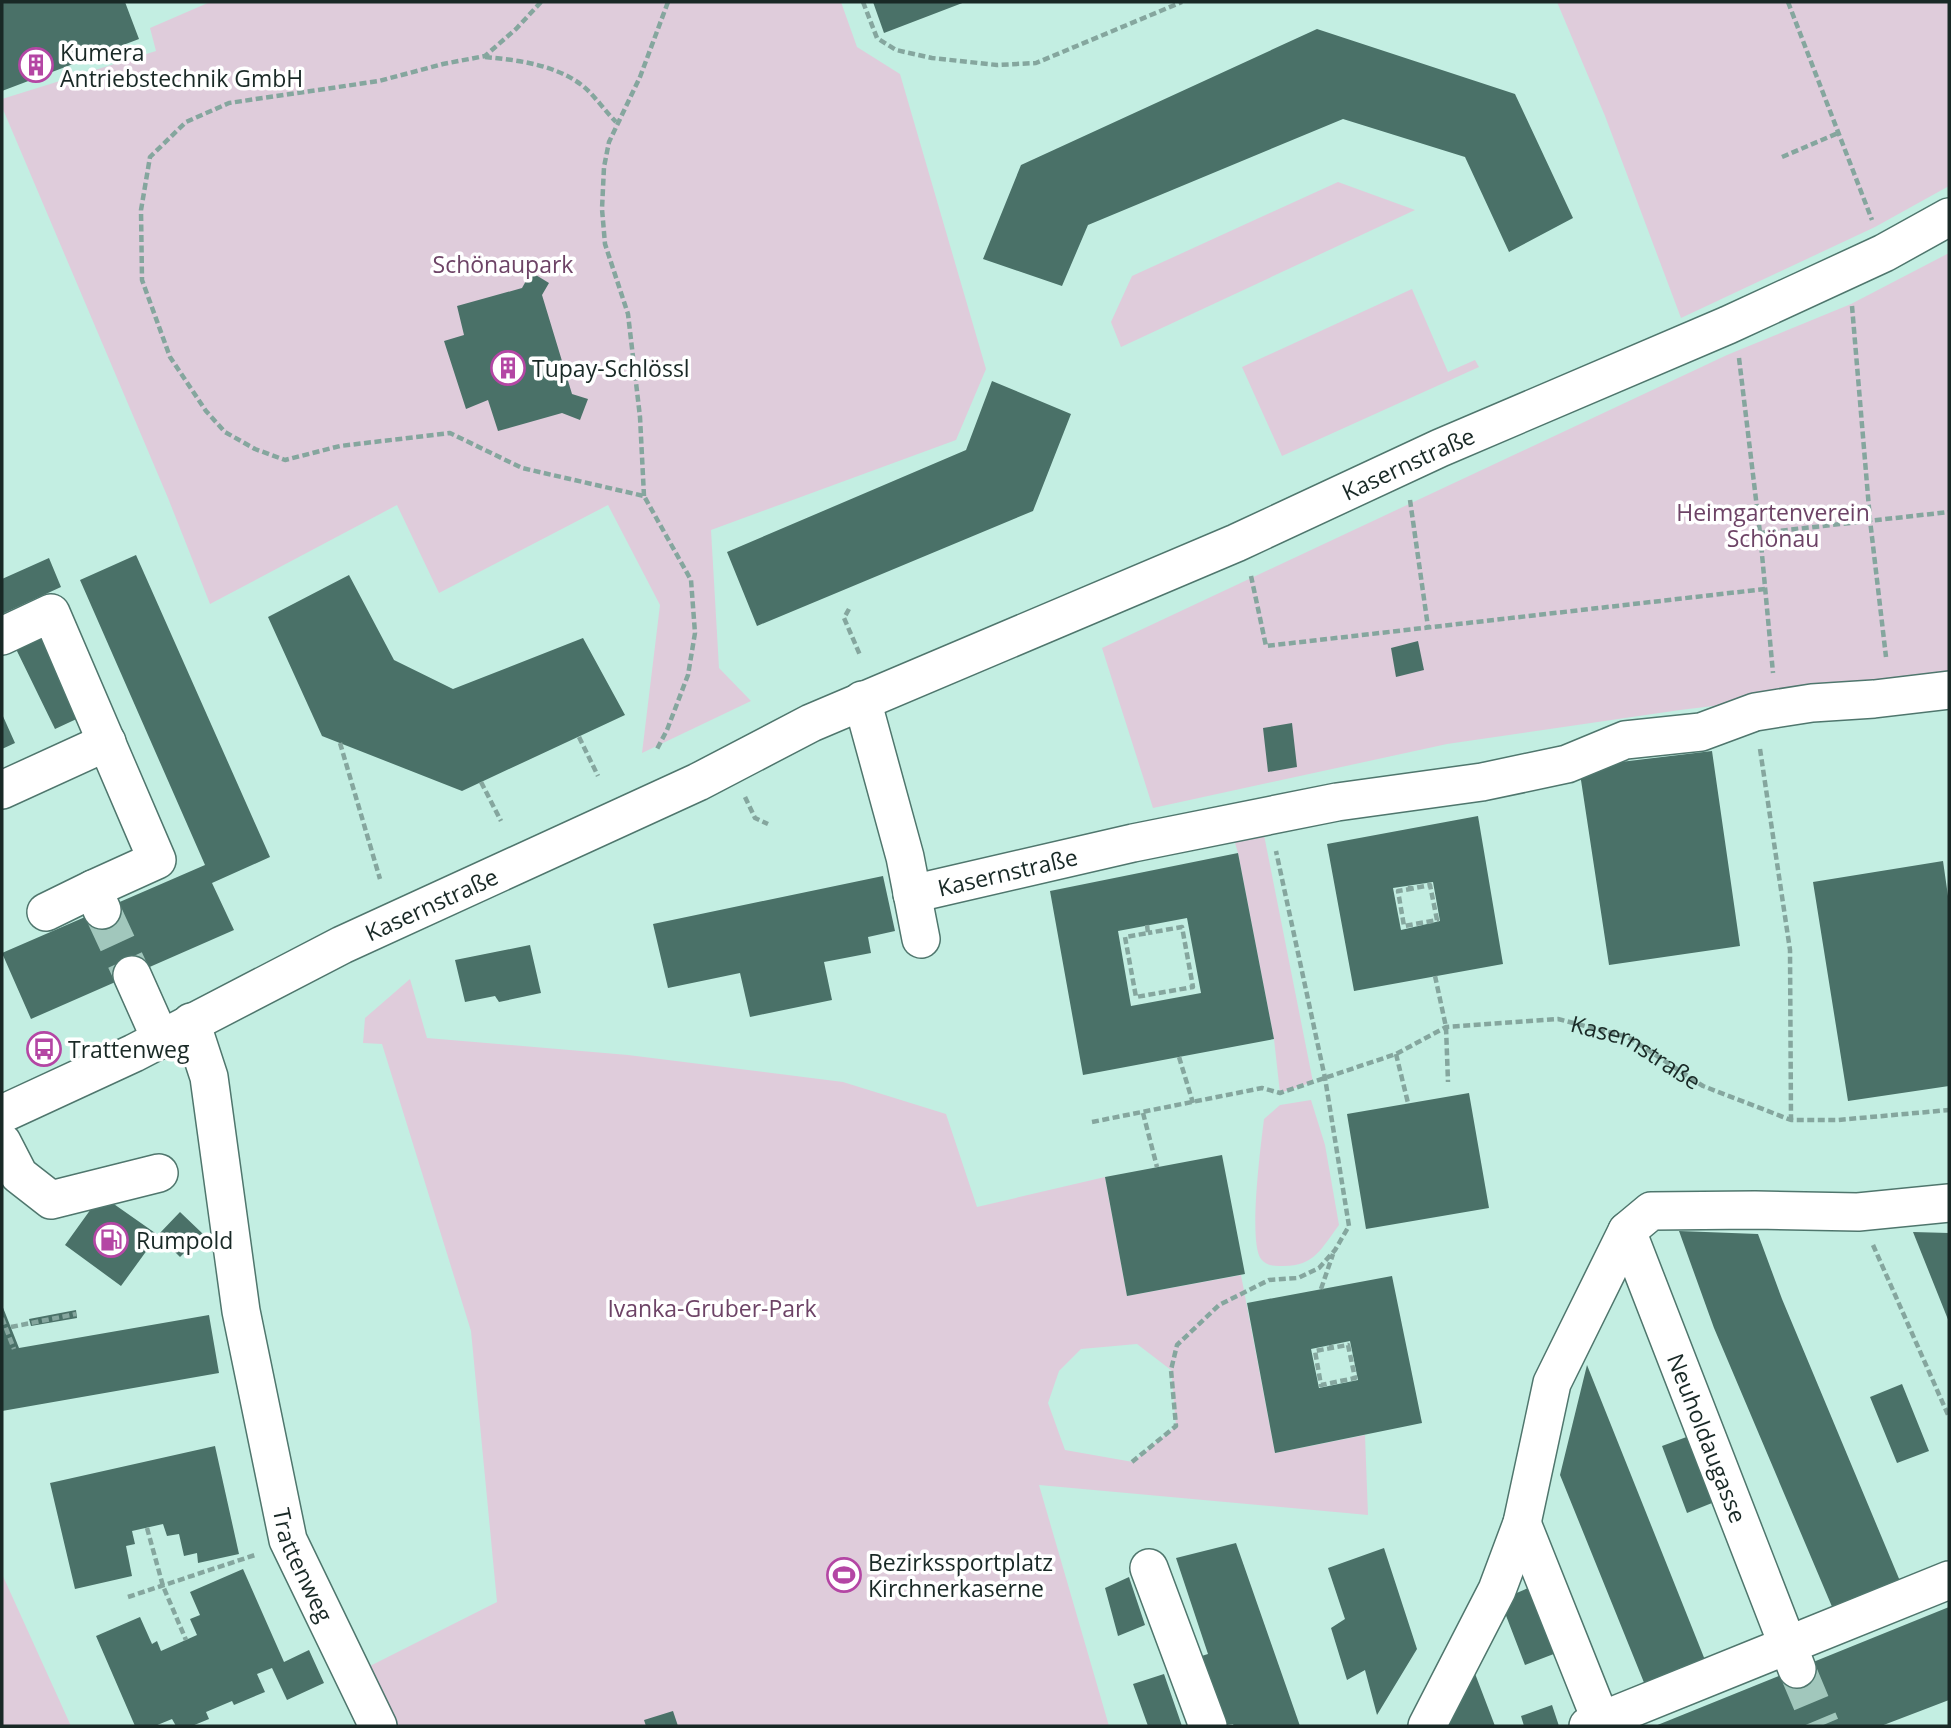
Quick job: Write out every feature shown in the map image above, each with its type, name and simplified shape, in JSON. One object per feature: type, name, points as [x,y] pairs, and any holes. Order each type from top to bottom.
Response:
[{"type":"street","name":"Kasernstraße","points":[[2,1114],[176,1031],[365,934],[698,782],[811,723],[1236,543],[1440,448],[1728,325],[1884,253],[1949,217]]},
{"type":"street","points":[[2,636],[51,613],[157,860],[97,900],[46,912]]},
{"type":"street","name":"Kasernstraße","points":[[912,894],[1133,843],[1338,802],[1482,782],[1567,764],[1625,740],[1701,732],[1755,712],[1812,703],[1949,690]]},
{"type":"street","name":"Kasernstraße","points":[[862,700],[905,858],[921,939]]},
{"type":"street","points":[[2,790],[107,742]]},
{"type":"street","name":"Trattenweg","points":[[132,975],[209,1077],[241,1311],[288,1540],[378,1726]]},
{"type":"street","points":[[2,1142],[19,1175],[51,1200],[159,1173]]},
{"type":"street","points":[[1427,1726],[1497,1590],[1522,1523],[1552,1383],[1627,1231],[1651,1211],[1858,1212],[1949,1203]]},
{"type":"street","name":"Neuholdaugasse","points":[[1627,1231],[1792,1658]]},
{"type":"street","points":[[1522,1523],[1597,1725],[1792,1658],[1949,1580]]},
{"type":"street","points":[[1149,1568],[1208,1726]]},
{"type":"path","points":[[485,57],[541,2]]},
{"type":"path","points":[[657,749],[688,675],[695,633],[691,580],[644,496],[640,417],[628,314],[605,244],[602,209],[604,167],[609,142],[640,77],[668,2]]},
{"type":"path","points":[[863,2],[877,38],[896,50],[932,58],[997,65],[1036,63],[1182,2]]},
{"type":"path","points":[[1788,2],[1875,227]]},
{"type":"path","points":[[617,123],[583,86],[551,69],[523,61],[485,57],[443,64],[379,81],[229,103],[186,122],[150,157],[141,210],[142,280],[170,357],[206,411],[225,432],[255,449],[285,460],[340,446],[450,433],[522,468],[644,496]]},
{"type":"path","points":[[1782,157],[1838,133]]},
{"type":"path","points":[[1852,304],[1870,520],[1886,657]]},
{"type":"path","points":[[1738,351],[1760,533],[1773,677]]},
{"type":"path","points":[[1412,503],[1428,627]]},
{"type":"path","points":[[1760,533],[1949,512]]},
{"type":"path","points":[[1252,578],[1266,646],[1765,589]]},
{"type":"path","points":[[849,610],[844,618],[860,655]]},
{"type":"path","points":[[1755,712],[1790,950],[1791,1120]]},
{"type":"path","points":[[579,737],[598,776]]},
{"type":"path","points":[[340,743],[380,879]]},
{"type":"path","points":[[481,782],[502,821]]},
{"type":"path","points":[[747,787],[744,795],[755,818],[768,824]]},
{"type":"path","points":[[1132,1462],[1176,1426],[1171,1370],[1177,1345],[1219,1305],[1269,1280],[1298,1278],[1320,1268],[1335,1250],[1349,1226],[1325,1078],[1269,816]]},
{"type":"path","points":[[1430,884],[1437,920],[1423,924],[1404,926],[1398,891],[1430,884]]},
{"type":"path","points":[[1147,925],[1148,933]]},
{"type":"path","points":[[1182,927],[1193,987],[1136,997],[1125,937],[1148,933],[1182,927]]},
{"type":"path","points":[[1435,976],[1446,1027],[1448,1082]]},
{"type":"path","points":[[1165,993],[1166,1000]]},
{"type":"path","name":"Kasernstraße","points":[[1092,1122],[1143,1114],[1262,1088],[1280,1093],[1396,1054],[1446,1027],[1559,1019],[1628,1037],[1703,1086],[1791,1120],[1838,1120],[1949,1110]]},
{"type":"path","points":[[1396,1054],[1408,1104]]},
{"type":"path","points":[[1179,1057],[1193,1103]]},
{"type":"path","points":[[1143,1114],[1157,1167]]},
{"type":"path","points":[[1858,1212],[1949,1417]]},
{"type":"path","points":[[1321,1289],[1335,1250]]},
{"type":"path","points":[[11,1327],[76,1314]]},
{"type":"path","points":[[2,1318],[14,1349]]},
{"type":"path","points":[[1348,1345],[1355,1378],[1321,1385],[1315,1351],[1331,1346],[1348,1345]]},
{"type":"path","points":[[147,1528],[163,1586],[186,1640]]},
{"type":"path","points":[[128,1597],[256,1555]]},
{"type":"green space","name":"Schönaupark","points":[[210,2],[841,2],[857,47],[900,74],[986,369],[956,440],[711,530],[719,668],[751,701],[642,753],[660,605],[608,505],[439,593],[397,505],[210,604],[168,498],[2,107],[2,99],[156,51],[150,28]]},
{"type":"green space","points":[[1557,2],[1949,2],[1949,186],[1875,227],[1681,318],[1605,116]]},
{"type":"green space","points":[[1338,182],[1415,210],[1121,347],[1111,322],[1132,276]]},
{"type":"green space","name":"Heimgartenverein Schönau","points":[[1949,253],[1949,678],[1680,710],[1447,744],[1153,808],[1102,648],[1727,355],[1851,304]]},
{"type":"green space","points":[[1412,289],[1448,372],[1475,360],[1479,367],[1282,456],[1242,367]]},
{"type":"green space","points":[[1263,830],[1313,1082],[1280,1093],[1274,1039],[1233,836]]},
{"type":"green space","name":"Ivanka-Gruber-Park","points":[[410,979],[427,1038],[628,1055],[843,1082],[946,1114],[977,1207],[1105,1177],[1127,1296],[1241,1275],[1275,1453],[1365,1435],[1368,1515],[1039,1485],[1109,1726],[398,1726],[368,1667],[497,1602],[471,1331],[382,1044],[363,1043],[365,1018]],"holes":[[[1137,1344],[1171,1370],[1176,1426],[1133,1462],[1065,1450],[1048,1403],[1059,1371],[1081,1349]]]},
{"type":"green space","points":[[1311,1100],[1325,1145],[1339,1225],[1309,1260],[1292,1266],[1270,1265],[1261,1259],[1257,1249],[1255,1214],[1264,1119],[1280,1105]]},
{"type":"green space","points":[[2,1574],[71,1726],[2,1726]]},
{"type":"building","name":"Kumera Antriebstechnik GmbH","points":[[2,2],[125,2],[139,39],[2,91]]},
{"type":"building","points":[[873,2],[965,2],[884,33]]},
{"type":"building","points":[[1317,29],[1515,94],[1573,218],[1509,252],[1465,157],[1343,119],[1088,225],[1062,286],[983,259],[1021,165]]},
{"type":"building","name":"Tupay-Schlössl","points":[[531,272],[549,283],[542,295],[572,394],[588,399],[580,420],[562,413],[498,431],[488,400],[466,409],[444,341],[464,335],[457,306],[522,288]]},
{"type":"building","points":[[992,381],[1071,414],[1033,511],[757,626],[727,552],[966,450]]},
{"type":"building","points":[[136,555],[270,857],[212,883],[234,930],[31,1019],[2,953],[205,865],[80,580]]},
{"type":"building","points":[[49,558],[61,587],[2,614],[2,579]]},
{"type":"building","points":[[349,575],[394,660],[453,689],[583,638],[625,715],[462,791],[322,736],[268,617]]},
{"type":"building","points":[[44,635],[83,716],[55,729],[16,649]]},
{"type":"building","points":[[1418,641],[1424,670],[1396,677],[1391,648]]},
{"type":"building","points":[[2,714],[15,743],[2,749]]},
{"type":"building","points":[[1292,723],[1297,767],[1268,772],[1263,728]]},
{"type":"building","points":[[1712,751],[1740,946],[1609,965],[1579,767]]},
{"type":"building","points":[[1478,816],[1503,964],[1354,991],[1327,844]],"holes":[[[1433,882],[1440,921],[1401,930],[1393,888]]]},
{"type":"building","points":[[1238,853],[1274,1039],[1083,1075],[1050,891]],"holes":[[[1187,918],[1201,993],[1131,1006],[1118,931]]]},
{"type":"building","points":[[1943,861],[1949,903],[1949,1086],[1848,1101],[1813,882]]},
{"type":"building","points":[[883,876],[895,931],[868,937],[871,953],[824,962],[832,1000],[750,1017],[740,973],[668,988],[653,924]]},
{"type":"building","points":[[530,945],[541,993],[499,1002],[495,996],[465,1002],[455,960]]},
{"type":"building","points":[[1469,1093],[1489,1208],[1366,1229],[1347,1114]]},
{"type":"building","points":[[1222,1155],[1245,1274],[1127,1296],[1105,1177]]},
{"type":"building","name":"Rumpold","points":[[101,1195],[158,1235],[121,1286],[65,1245]]},
{"type":"building","points":[[180,1212],[203,1234],[180,1257],[158,1235]]},
{"type":"building","points":[[1679,1231],[1758,1234],[1782,1299],[1900,1581],[1833,1609],[1714,1328]]},
{"type":"building","points":[[1913,1232],[1949,1233],[1949,1322]]},
{"type":"building","points":[[1392,1276],[1422,1423],[1275,1453],[1247,1303]],"holes":[[[1350,1341],[1358,1380],[1319,1388],[1311,1349]]]},
{"type":"building","points":[[2,1305],[19,1348],[209,1315],[219,1373],[2,1411]]},
{"type":"building","points":[[76,1310],[77,1318],[31,1326],[29,1319]]},
{"type":"building","points":[[1587,1365],[1705,1660],[1645,1685],[1560,1475]]},
{"type":"building","points":[[1902,1384],[1929,1451],[1897,1463],[1870,1397]]},
{"type":"building","points":[[1692,1435],[1717,1501],[1687,1513],[1662,1446]]},
{"type":"building","points":[[215,1446],[239,1554],[198,1563],[197,1553],[184,1556],[179,1534],[167,1536],[163,1524],[132,1531],[135,1544],[126,1546],[132,1576],[75,1589],[50,1483]]},
{"type":"building","points":[[1236,1543],[1300,1726],[1220,1726],[1195,1658],[1208,1654],[1176,1558]]},
{"type":"building","points":[[1384,1548],[1417,1649],[1377,1715],[1365,1670],[1347,1680],[1331,1628],[1345,1619],[1328,1568]]},
{"type":"building","points":[[243,1569],[284,1662],[309,1650],[324,1683],[287,1700],[272,1668],[257,1674],[265,1692],[234,1705],[232,1701],[206,1712],[209,1719],[192,1726],[176,1726],[172,1719],[155,1726],[135,1726],[96,1636],[140,1617],[152,1644],[157,1641],[161,1651],[197,1635],[190,1619],[200,1615],[190,1592]]},
{"type":"building","points":[[1129,1577],[1145,1625],[1118,1636],[1105,1588]]},
{"type":"building","points":[[1533,1586],[1559,1652],[1525,1665],[1500,1600]]},
{"type":"building","points":[[1949,1607],[1949,1700],[1881,1726],[1655,1726]]},
{"type":"building","points":[[1474,1671],[1495,1726],[1437,1726]]},
{"type":"building","points":[[1164,1674],[1182,1726],[1148,1726],[1133,1684]]},
{"type":"building","points":[[1552,1705],[1559,1726],[1524,1726],[1521,1716]]},
{"type":"building","points":[[673,1711],[678,1726],[646,1726],[644,1720]]},
{"type":"tunnel","points":[[102,910],[132,975]]},
{"type":"tunnel","points":[[1797,1669],[1821,1726]]},
{"type":"place","name":"Kumera Antriebstechnik GmbH","points":[[36,65]]},
{"type":"place","name":"Tupay-Schlössl","points":[[508,368]]},
{"type":"place","name":"Trattenweg","points":[[44,1049]]},
{"type":"place","name":"Rumpold","points":[[111,1240]]},
{"type":"place","name":"Bezirkssportplatz Kirchnerkaserne","points":[[844,1575]]}]
